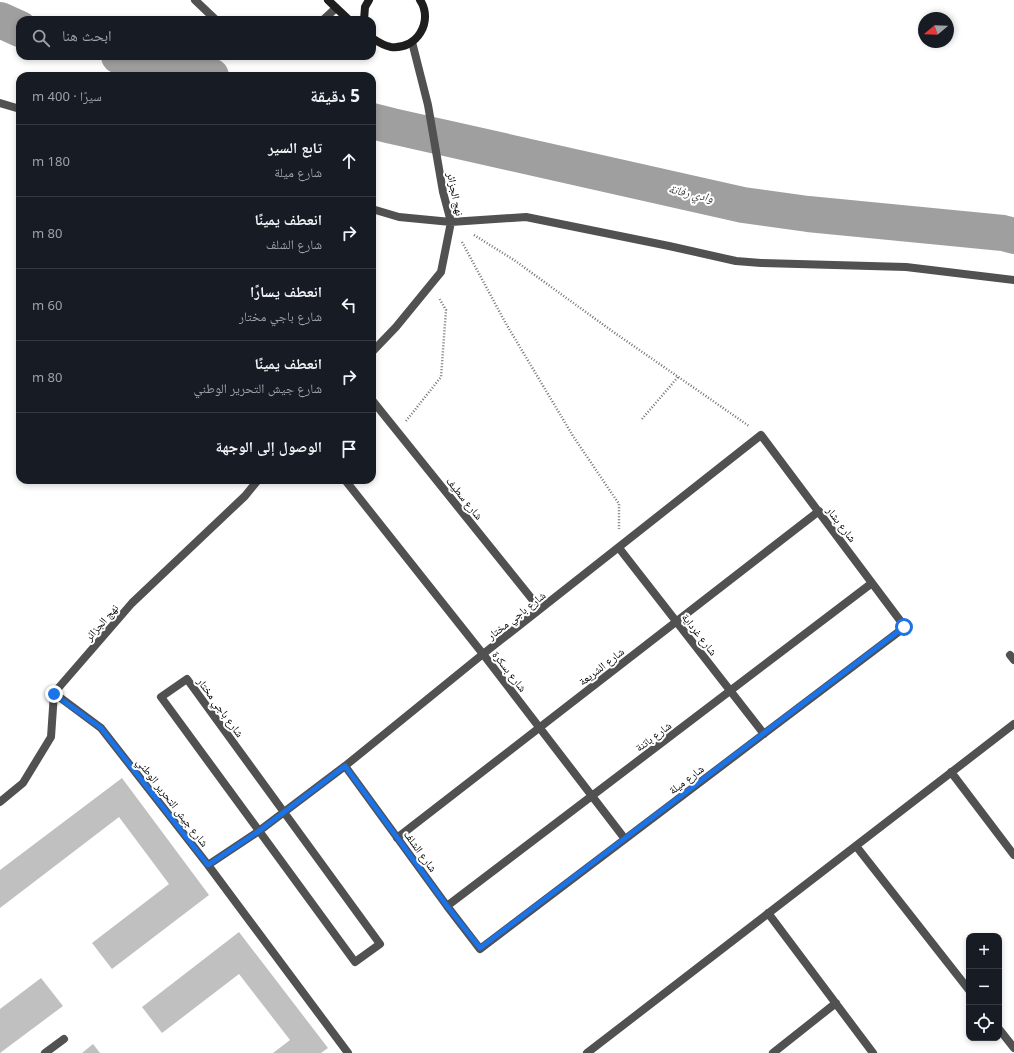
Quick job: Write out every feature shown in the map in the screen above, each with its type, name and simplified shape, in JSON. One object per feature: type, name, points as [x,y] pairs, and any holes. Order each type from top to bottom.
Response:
[{"type":"street","points":[[195,0],[212,16]]},
{"type":"street","points":[[328,0],[345,16]]},
{"type":"street","points":[[364,16],[365,7],[368,0]]},
{"type":"street","points":[[376,41],[391,47],[402,47],[412,42],[420,35],[424,25],[425,14],[423,4],[420,0]]},
{"type":"street","points":[[327,16],[336,8]]},
{"type":"street","name":"نهج الجزائر","points":[[376,348],[396,327],[441,272],[451,222],[443,192],[428,105],[412,42]]},
{"type":"street","points":[[0,103],[16,108]]},
{"type":"street","points":[[376,210],[399,217],[451,222],[526,217],[736,261],[906,267],[1014,280]]},
{"type":"street","name":"شارع سطيف","points":[[376,405],[540,609]]},
{"type":"street","name":"شارع باجي مختار","points":[[208,865],[259,831],[345,766],[483,654],[761,435]]},
{"type":"street","name":"شارع بشار","points":[[761,435],[904,627]]},
{"type":"street","name":"نهج الجزائر","points":[[54,694],[132,602],[245,496],[255,484]]},
{"type":"street","name":"شارع بسكرة","points":[[349,484],[483,654],[625,839]]},
{"type":"street","name":"شارع الشريعة","points":[[397,838],[819,511]]},
{"type":"street","name":"شارع غرداية","points":[[619,548],[764,734]]},
{"type":"street","name":"شارع باتنة","points":[[447,906],[872,583]]},
{"type":"street","name":"شارع ميلة","points":[[480,948],[904,627]]},
{"type":"street","name":"شارع باجي مختار","points":[[187,679],[380,944],[355,962],[259,831],[161,697],[187,679]]},
{"type":"street","points":[[0,802],[23,783],[51,737],[54,694]]},
{"type":"street","name":"شارع جيش التحرير الوطني","points":[[54,694],[101,728],[208,865],[348,1053]]},
{"type":"street","points":[[587,1053],[1014,724]]},
{"type":"street","name":"شارع الشلف","points":[[345,766],[447,906],[480,948]]},
{"type":"street","points":[[951,772],[1014,855]]},
{"type":"street","points":[[856,846],[966,986]]},
{"type":"street","points":[[768,913],[874,1053]]},
{"type":"street","points":[[773,1053],[836,1003]]},
{"type":"street","points":[[1002,1033],[1014,1048]]},
{"type":"street","points":[[45,1053],[64,1039]]},
{"type":"path","points":[[451,222],[514,260],[612,331],[761,435]]},
{"type":"path","points":[[451,222],[505,322],[573,436],[619,504],[619,548]]},
{"type":"path","points":[[398,432],[441,377],[446,310],[439,298]]},
{"type":"path","points":[[642,419],[678,377]]},
{"type":"building","points":[[122,778],[209,895],[112,969],[92,943],[169,884],[119,817],[0,908],[0,870]]},
{"type":"building","points":[[239,932],[328,1048],[321,1053],[273,1053],[290,1040],[239,974],[162,1033],[142,1007]]},
{"type":"building","points":[[41,978],[63,1006],[0,1053],[0,1009]]},
{"type":"building","points":[[93,1044],[100,1053],[82,1053]]},
{"type":"waterway","name":"وادي رفانة","points":[[0,20],[16,27]]},
{"type":"waterway","name":"وادي رفانة","points":[[137,60],[193,72]]},
{"type":"waterway","name":"وادي رفانة","points":[[376,122],[743,205],[808,214],[1003,233],[1014,236]]},
{"type":"route","points":[[54,694],[101,728],[208,865],[259,831],[345,766],[447,906],[480,948],[904,627]]}]
